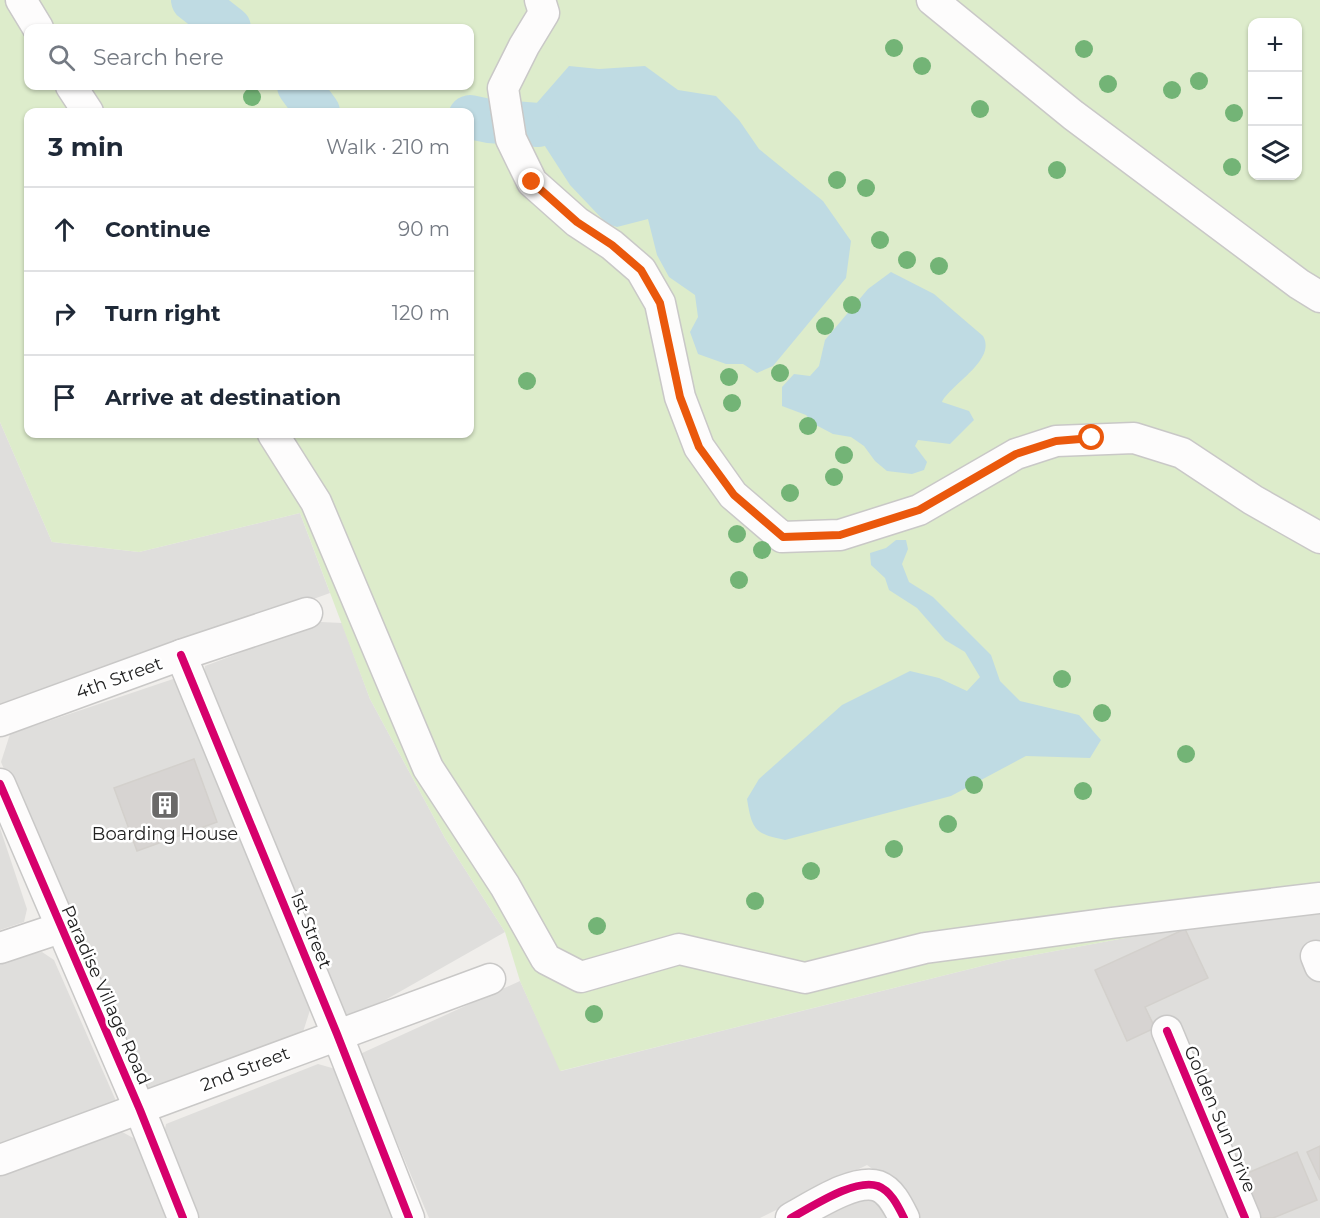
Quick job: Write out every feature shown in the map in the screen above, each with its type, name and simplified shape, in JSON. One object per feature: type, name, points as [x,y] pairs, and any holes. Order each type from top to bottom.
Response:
[{"type":"street","points":[[21,0],[36,24]]},
{"type":"street","points":[[540,0],[544,14],[524,46],[503,88],[511,139],[532,182],[577,222],[612,245],[641,270],[660,303],[680,397],[699,447],[734,495],[783,537],[840,535],[919,510],[1016,454],[1056,441],[1134,438],[1182,453],[1253,500],[1320,538]]},
{"type":"street","points":[[932,0],[1072,115],[1299,284],[1320,297]]},
{"type":"street","points":[[74,90],[85,108]]},
{"type":"street","points":[[276,438],[316,502],[428,768],[505,886],[546,959],[580,977],[679,949],[805,978],[925,948],[1320,898]]},
{"type":"street","name":"4th Street","points":[[0,721],[181,655],[307,613]]},
{"type":"street","name":"1st Street","points":[[181,655],[337,1034],[409,1218]]},
{"type":"street","name":"Paradise Village Road","points":[[0,784],[140,1110],[183,1218]]},
{"type":"street","points":[[0,948],[60,928]]},
{"type":"street","name":"2nd Street","points":[[0,1160],[490,979]]},
{"type":"street","name":"Golden Sun Drive","points":[[1167,1031],[1245,1218]]},
{"type":"street","points":[[791,1218],[855,1185],[878,1186],[895,1200],[904,1218]]},
{"type":"shaded area","points":[[0,422],[52,542],[139,552],[300,513],[330,593],[0,712]]},
{"type":"shaded area","points":[[321,622],[342,623],[370,699],[445,838],[505,932],[357,1016],[336,1014],[203,681],[205,666]]},
{"type":"shaded area","points":[[179,677],[311,1007],[303,1032],[156,1092],[142,1090],[1,762],[10,734]]},
{"type":"shaded area","points":[[0,828],[27,909],[24,922],[0,930]]},
{"type":"shaded area","points":[[1320,910],[1320,1218],[915,1218],[900,1189],[867,1165],[760,1218],[429,1218],[360,1054],[520,981],[561,1071],[1006,960],[1195,925]]},
{"type":"shaded area","points":[[42,952],[54,960],[120,1110],[0,1153],[0,962],[23,954]]},
{"type":"shaded area","points":[[318,1064],[339,1070],[396,1218],[196,1218],[163,1139],[166,1124]]},
{"type":"shaded area","points":[[113,1127],[137,1140],[170,1218],[0,1218],[0,1170]]},
{"type":"shaded area","points":[[862,1185],[890,1218],[802,1218]]},
{"type":"green space","points":[[0,0],[1320,0],[1320,910],[1195,925],[1006,960],[560,1071],[520,981],[505,932],[445,838],[370,699],[300,513],[139,552],[52,542],[0,422]]},
{"type":"water","points":[[569,66],[599,69],[645,66],[678,90],[716,96],[739,120],[759,149],[823,201],[851,241],[846,278],[773,366],[757,373],[743,364],[726,364],[698,354],[690,332],[698,317],[695,295],[669,277],[657,255],[648,219],[617,227],[607,224],[570,185],[541,140],[535,105]]},
{"type":"water","points":[[891,272],[934,294],[983,336],[986,345],[979,363],[942,402],[969,411],[974,420],[950,444],[918,440],[915,446],[927,462],[924,470],[912,474],[887,471],[875,461],[864,446],[851,437],[833,434],[814,424],[806,415],[782,406],[782,387],[794,374],[810,376],[819,366],[825,340],[868,289]]},
{"type":"water","points":[[896,540],[906,540],[908,549],[902,564],[909,582],[933,597],[991,655],[1000,681],[1020,701],[1079,715],[1101,740],[1090,758],[1026,756],[951,796],[785,840],[761,833],[753,824],[747,799],[759,779],[842,705],[910,671],[939,678],[967,691],[980,677],[965,652],[945,640],[917,608],[889,590],[885,578],[871,565],[870,553],[886,548]]},
{"type":"building","name":"Boarding House","points":[[194,759],[217,822],[137,851],[114,788]]},
{"type":"building","points":[[1185,929],[1208,978],[1145,1007],[1155,1028],[1127,1041],[1095,970]]},
{"type":"building","points":[[1320,1146],[1320,1180],[1307,1152]]},
{"type":"building","points":[[1297,1152],[1317,1200],[1273,1218],[1261,1218],[1243,1175]]},
{"type":"waterway","points":[[193,0],[224,24]]},
{"type":"waterway","points":[[302,90],[315,108]]},
{"type":"waterway","points":[[474,118],[538,125]]},
{"type":"cycle path","points":[[181,655],[337,1034],[409,1218]]},
{"type":"cycle path","points":[[0,784],[140,1110],[183,1218]]},
{"type":"cycle path","points":[[1167,1031],[1245,1218]]},
{"type":"cycle path","points":[[791,1218],[833,1195],[857,1186],[868,1185],[878,1186],[887,1191],[904,1218]]},
{"type":"place","name":"Boarding House","points":[[165,805]]},
{"type":"route","points":[[532,182],[577,222],[612,245],[641,270],[660,303],[680,397],[699,447],[734,495],[783,537],[840,535],[919,510],[1016,454],[1056,441],[1092,438]]}]
